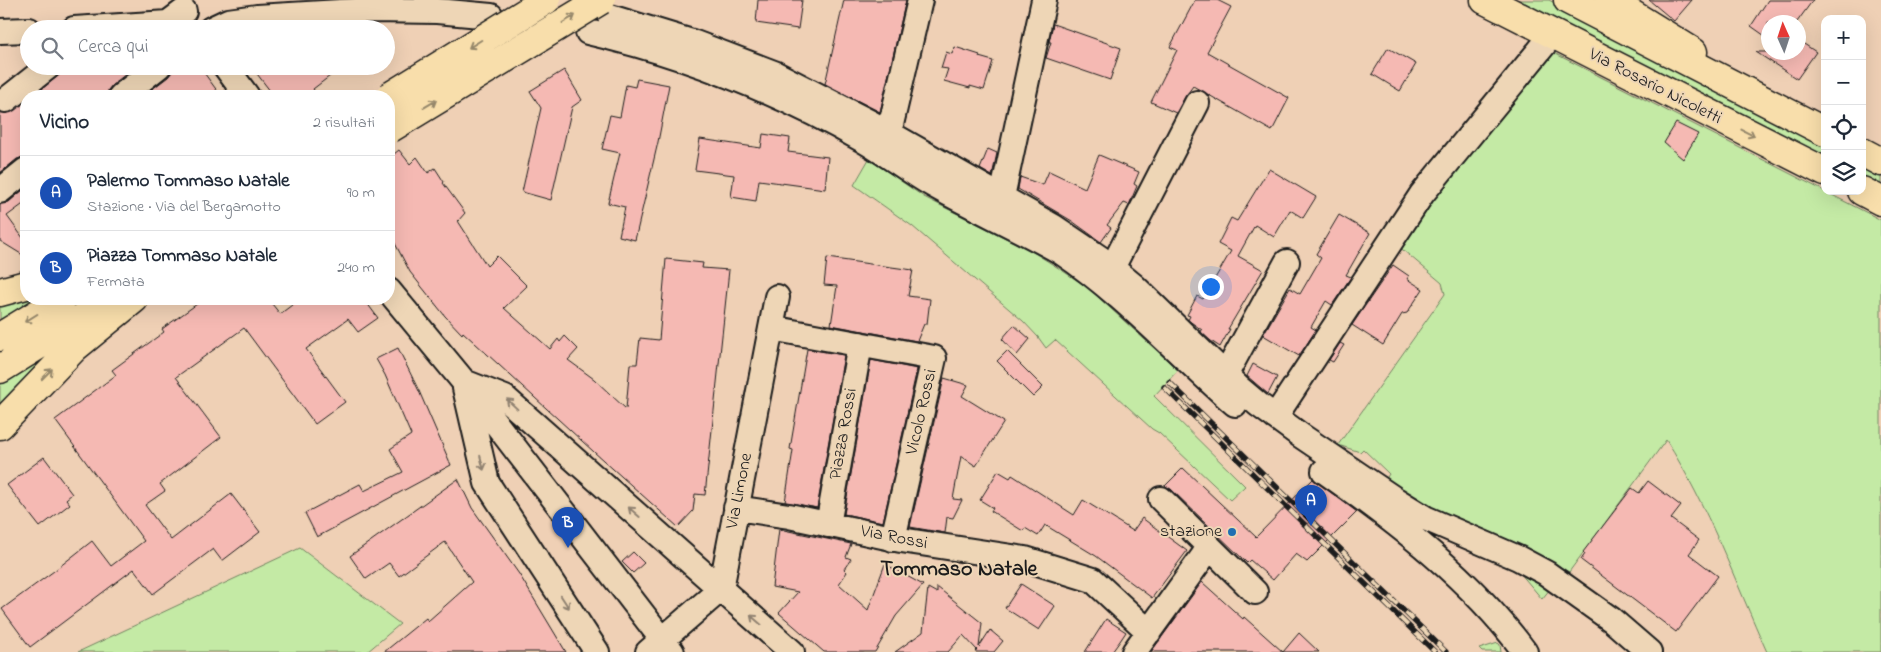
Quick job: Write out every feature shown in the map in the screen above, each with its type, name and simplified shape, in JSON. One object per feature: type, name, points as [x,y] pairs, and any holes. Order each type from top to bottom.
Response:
[{"type":"main road","points":[[395,93],[546,0]]},
{"type":"main road","points":[[1568,0],[1821,130]]},
{"type":"main road","points":[[1609,0],[1821,130]]},
{"type":"main road","name":"Via Rosario Nicoletti","points":[[1491,3],[1821,170]]},
{"type":"main road","points":[[395,126],[606,8]]},
{"type":"main road","points":[[1866,154],[1881,162]]},
{"type":"main road","points":[[1866,193],[1881,201]]},
{"type":"main road","points":[[0,292],[20,287]]},
{"type":"main road","points":[[0,337],[52,305]]},
{"type":"main road","points":[[0,369],[103,305]]},
{"type":"main road","points":[[7,417],[74,348],[127,305]]},
{"type":"street","points":[[890,133],[920,0]]},
{"type":"street","points":[[1002,197],[1044,0]]},
{"type":"street","points":[[230,20],[257,8],[437,11],[491,16]]},
{"type":"street","points":[[606,8],[774,73],[890,133],[1054,227],[1134,286],[1252,400],[1275,417],[1425,518],[1518,558],[1546,573],[1612,620],[1649,652]]},
{"type":"street","points":[[173,20],[185,13]]},
{"type":"street","points":[[0,31],[20,30]]},
{"type":"street","points":[[588,32],[638,44],[702,65],[742,81],[831,123],[932,184],[1068,256],[1122,299],[1202,375],[1264,429],[1367,501],[1434,556],[1497,616],[1525,652]]},
{"type":"street","points":[[1275,417],[1422,194],[1552,34]]},
{"type":"street","points":[[6,100],[38,75]]},
{"type":"street","points":[[129,90],[148,75]]},
{"type":"street","points":[[232,75],[243,90]]},
{"type":"street","points":[[1112,268],[1197,103]]},
{"type":"street","points":[[0,191],[20,175]]},
{"type":"street","points":[[1226,374],[1287,262]]},
{"type":"street","name":"Via Limone","points":[[721,589],[777,297]]},
{"type":"street","points":[[395,298],[464,382],[661,648],[721,589]]},
{"type":"street","points":[[771,328],[860,344]]},
{"type":"street","name":"Piazza Rossi","points":[[828,525],[860,344]]},
{"type":"street","name":"Vicolo Rossi","points":[[860,344],[934,358],[893,539]]},
{"type":"street","points":[[464,382],[505,398],[721,589],[778,647]]},
{"type":"street","points":[[464,382],[487,483],[597,652]]},
{"type":"street","points":[[1161,499],[1255,592]]},
{"type":"street","name":"Via Rossi","points":[[736,508],[789,516],[893,539],[1025,559],[1093,580],[1141,646]]},
{"type":"street","points":[[1141,646],[1209,548]]},
{"type":"green space","points":[[1512,0],[1549,0],[1821,142],[1821,157]]},
{"type":"green space","points":[[1550,51],[1821,189],[1821,195],[1832,195],[1881,220],[1881,652],[1767,652],[1708,517],[1666,440],[1569,572],[1524,548],[1423,502],[1385,480],[1389,474],[1363,449],[1360,452],[1338,445],[1445,294],[1442,283],[1397,245]]},
{"type":"green space","points":[[869,159],[924,197],[1033,252],[1087,287],[1178,370],[1154,396],[1245,486],[1230,500],[1159,433],[1152,429],[1055,340],[1046,348],[1023,321],[912,226],[854,185]]},
{"type":"green space","points":[[1866,166],[1881,173],[1881,187],[1866,180]]},
{"type":"green space","points":[[20,300],[20,305],[31,305],[0,328],[0,302]]},
{"type":"green space","points":[[43,357],[46,361],[0,409],[0,384]]},
{"type":"green space","points":[[300,548],[400,624],[367,652],[78,652]]},
{"type":"green space","points":[[1522,572],[1550,589],[1542,599],[1520,573]]},
{"type":"green space","points":[[1498,643],[1501,652],[1482,652],[1479,649]]},
{"type":"building","points":[[758,0],[802,0],[798,29],[756,23]]},
{"type":"building","points":[[844,0],[906,0],[880,112],[825,84]]},
{"type":"building","points":[[1195,0],[1217,0],[1231,7],[1207,52],[1289,98],[1272,131],[1193,86],[1176,113],[1151,102],[1177,50],[1170,47]]},
{"type":"building","points":[[1649,0],[1692,0],[1674,21]]},
{"type":"building","points":[[1768,0],[1813,0],[1802,15],[1761,15],[1761,33],[1751,26]]},
{"type":"building","points":[[1053,24],[1121,48],[1110,80],[1046,58],[1051,42],[1049,42]]},
{"type":"building","points":[[1806,45],[1816,52],[1797,79],[1768,60],[1806,60]]},
{"type":"building","points":[[955,47],[993,61],[984,90],[944,81],[948,69],[941,68],[946,52],[952,54]]},
{"type":"building","points":[[1388,48],[1416,64],[1400,91],[1372,74]]},
{"type":"building","points":[[564,70],[582,100],[572,107],[551,200],[522,192],[541,108],[530,91]]},
{"type":"building","points":[[125,75],[108,90],[40,90],[58,76]]},
{"type":"building","points":[[170,75],[206,75],[217,90],[151,90]]},
{"type":"building","points":[[258,75],[331,75],[314,90],[269,90]]},
{"type":"building","points":[[637,79],[669,85],[635,240],[619,236],[625,207],[608,203],[620,153],[602,149],[610,115],[620,117],[626,85],[635,87]]},
{"type":"building","points":[[20,106],[20,158],[0,173],[0,112],[8,113]]},
{"type":"building","points":[[1676,123],[1698,134],[1683,159],[1664,143]]},
{"type":"building","points":[[763,134],[790,138],[788,152],[828,157],[825,189],[759,180],[756,201],[731,197],[734,175],[695,170],[700,139],[761,148]]},
{"type":"building","points":[[988,149],[997,153],[992,176],[980,169]]},
{"type":"building","points":[[399,150],[410,164],[417,157],[428,173],[435,168],[443,183],[465,213],[458,221],[487,266],[497,256],[527,286],[504,308],[550,349],[558,339],[560,342],[565,336],[578,349],[568,360],[594,379],[626,409],[630,364],[637,364],[640,338],[659,340],[666,259],[703,263],[702,268],[729,270],[705,495],[695,494],[693,511],[678,527],[463,332],[462,334],[410,272],[395,243],[395,153]]},
{"type":"building","points":[[1099,155],[1139,172],[1134,184],[1137,186],[1129,205],[1124,203],[1107,225],[1111,228],[1101,242],[1072,221],[1018,189],[1020,177],[1043,185],[1049,171],[1085,188]]},
{"type":"building","points":[[1269,169],[1316,197],[1303,218],[1290,210],[1274,237],[1255,225],[1238,256],[1263,270],[1228,329],[1230,329],[1220,347],[1188,320],[1190,316],[1187,315],[1197,296],[1203,299],[1231,251],[1218,244],[1231,218],[1237,221]]},
{"type":"building","points":[[20,192],[20,206],[7,216],[20,234],[20,253],[0,241],[0,204],[9,202]]},
{"type":"building","points":[[1339,215],[1370,233],[1346,275],[1351,277],[1332,305],[1326,301],[1311,327],[1316,330],[1299,356],[1263,335],[1290,288],[1300,294],[1321,258],[1316,254]]},
{"type":"building","points":[[827,258],[913,270],[908,296],[930,299],[927,324],[924,324],[917,341],[831,325],[837,286],[824,285]]},
{"type":"building","points":[[1393,265],[1409,276],[1407,279],[1423,289],[1407,313],[1402,314],[1383,345],[1352,325]]},
{"type":"building","points":[[196,305],[273,305],[280,314],[292,305],[368,305],[378,318],[358,332],[348,319],[306,349],[345,402],[315,424],[244,328],[176,377],[221,437],[160,484],[165,491],[145,505],[171,540],[231,494],[260,532],[222,561],[213,549],[153,594],[134,569],[30,647],[2,609],[92,541],[111,566],[144,541],[55,420],[116,375],[112,370],[164,332],[162,329]]},
{"type":"building","points":[[1014,325],[1030,339],[1017,355],[1002,339]]},
{"type":"building","points":[[1340,343],[1344,345],[1333,362],[1329,360]]},
{"type":"building","points":[[398,348],[451,465],[317,537],[305,513],[360,484],[364,491],[403,472],[390,449],[411,435],[376,359]]},
{"type":"building","points":[[807,349],[844,355],[817,508],[785,502],[793,450],[790,449]]},
{"type":"building","points":[[1007,351],[1043,387],[1033,397],[997,361]]},
{"type":"building","points":[[871,360],[917,369],[883,522],[844,514]]},
{"type":"building","points":[[1253,364],[1277,377],[1268,394],[1247,376]]},
{"type":"building","points":[[944,378],[968,385],[962,396],[1004,422],[976,466],[961,456],[953,499],[962,500],[953,518],[947,517],[945,533],[910,527]]},
{"type":"building","points":[[44,457],[72,494],[66,499],[70,504],[40,527],[7,485]]},
{"type":"building","points":[[1183,468],[1256,537],[1313,479],[1357,512],[1307,562],[1296,554],[1273,580],[1250,560],[1247,563],[1171,489],[1165,486]]},
{"type":"building","points":[[998,471],[1010,478],[1012,475],[1074,515],[1083,500],[1133,531],[1142,518],[1187,551],[1152,598],[1096,556],[1045,525],[1038,536],[1025,528],[1023,531],[991,511],[993,508],[980,500]]},
{"type":"building","points":[[458,479],[472,508],[519,574],[566,652],[384,652],[426,618],[428,621],[472,582],[445,542],[399,576],[389,563],[366,579],[350,556]]},
{"type":"building","points":[[1648,481],[1681,506],[1671,519],[1699,540],[1689,554],[1718,576],[1676,632],[1581,560],[1585,554],[1583,552],[1632,488],[1639,493]]},
{"type":"building","points":[[779,529],[851,544],[846,557],[851,559],[844,569],[847,572],[839,584],[868,610],[885,564],[923,585],[896,616],[875,652],[824,652],[779,613],[798,592],[772,587]]},
{"type":"building","points":[[633,552],[644,563],[633,573],[622,562]]},
{"type":"building","points":[[1202,582],[1243,619],[1244,617],[1283,652],[1151,652]]},
{"type":"building","points":[[1021,584],[1055,606],[1039,630],[1005,608]]},
{"type":"building","points":[[937,587],[982,623],[979,647],[990,630],[1003,641],[994,652],[975,652],[977,650],[963,635],[948,652],[895,652],[923,632],[928,588],[937,593]]},
{"type":"building","points":[[1106,619],[1126,632],[1112,652],[1085,652]]},
{"type":"building","points":[[1299,633],[1319,652],[1283,652]]},
{"type":"railway","points":[[1169,382],[1446,652]]},
{"type":"railway","points":[[1164,387],[1435,652]]},
{"type":"place","name":"Palermo Tommaso Natale","points":[[1311,526]]},
{"type":"place","name":"stazione","points":[[1232,532]]},
{"type":"place","name":"Piazza Tommaso Natale","points":[[568,548]]},
{"type":"district","name":"Tommaso Natale","points":[[959,570]]}]
